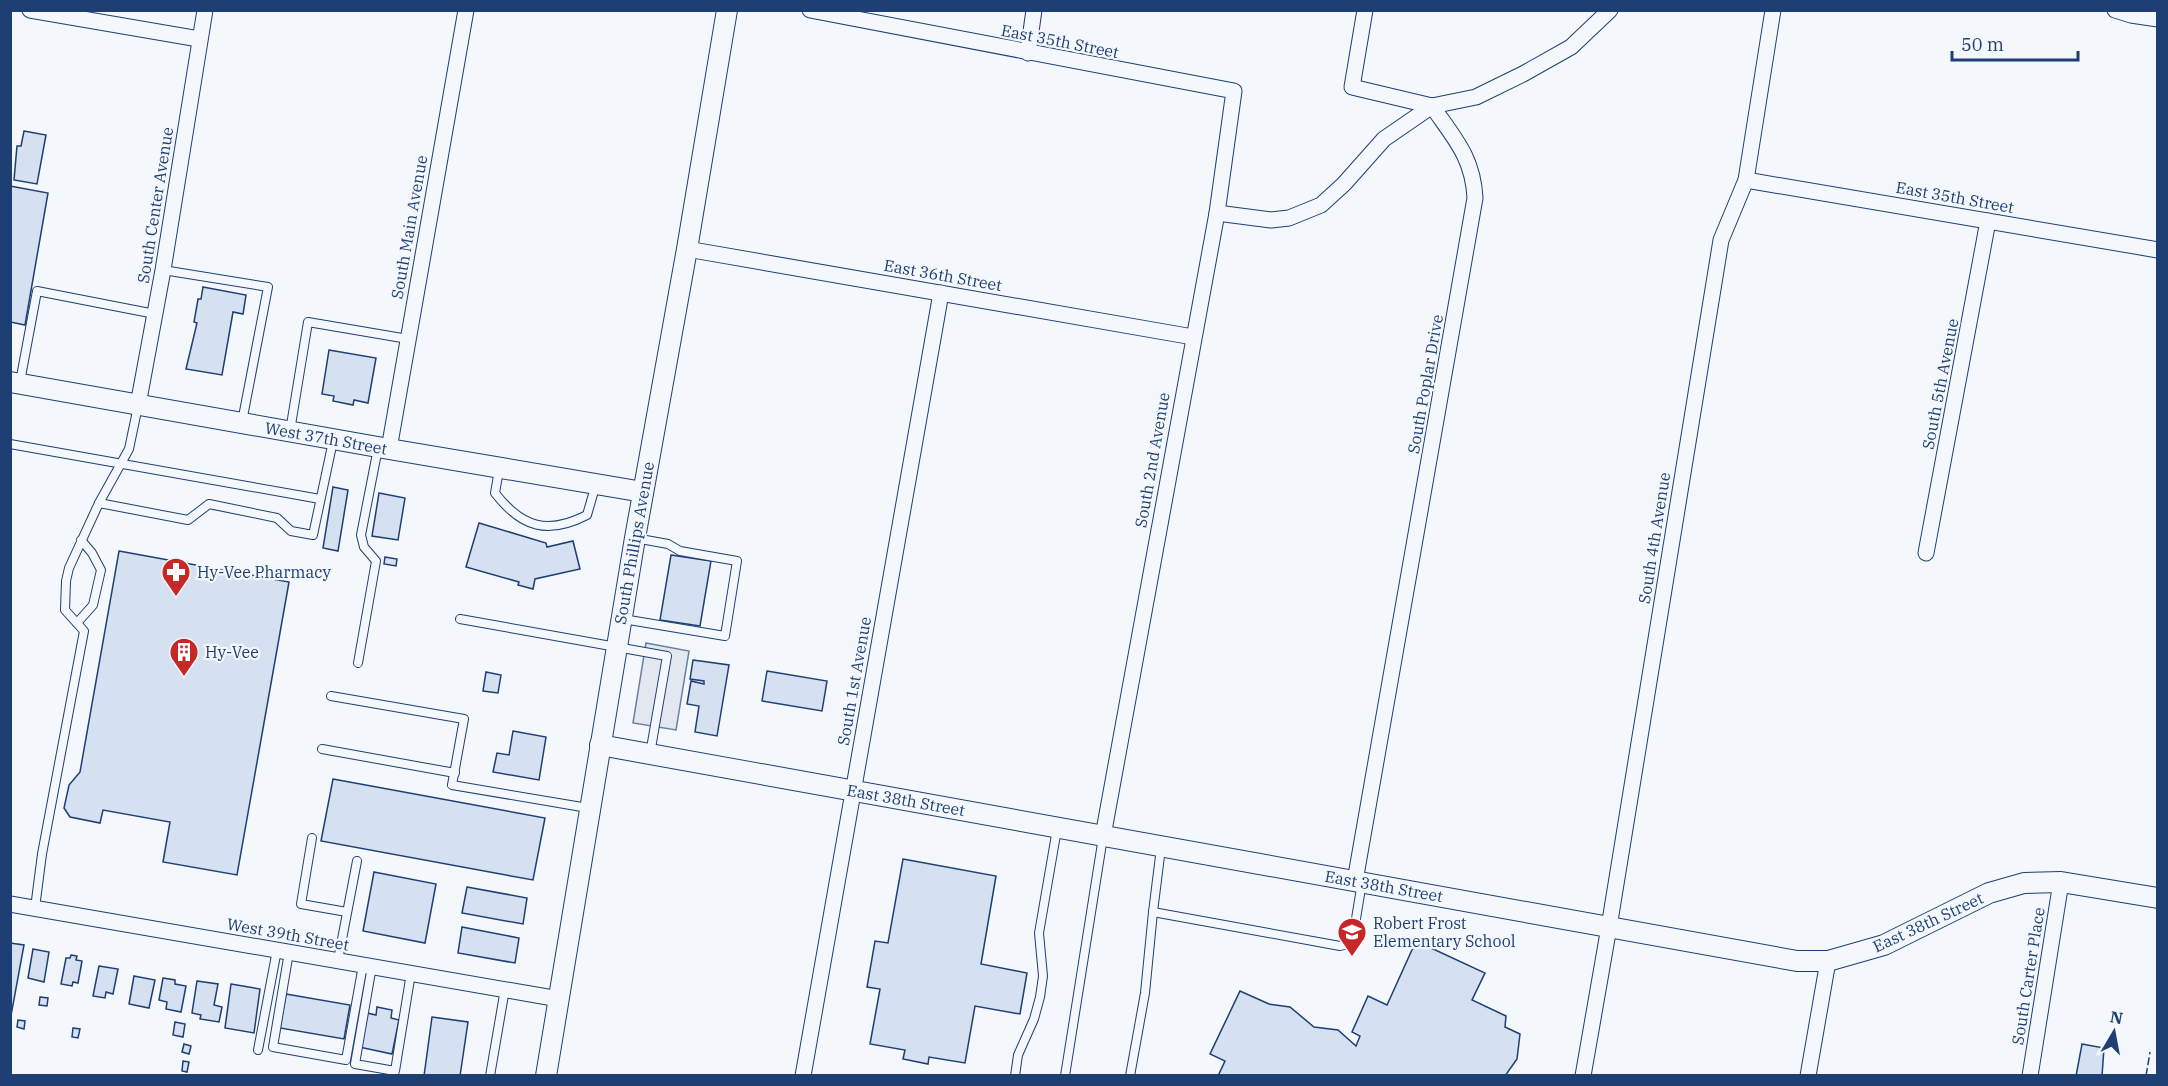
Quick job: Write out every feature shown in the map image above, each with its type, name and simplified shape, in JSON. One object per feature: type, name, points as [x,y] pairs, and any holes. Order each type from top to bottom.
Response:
[{"type":"street","points":[[30,10],[200,39]]},
{"type":"street","name":"South Center Avenue","points":[[138,405],[163,270],[205,10]]},
{"type":"street","name":"South Main Avenue","points":[[383,448],[408,339],[466,10]]},
{"type":"street","name":"South Phillips Avenue","points":[[546,1076],[616,647],[727,10]]},
{"type":"street","name":"East 35th Street","points":[[810,10],[1233,91]]},
{"type":"street","points":[[1028,53],[1035,10]]},
{"type":"street","points":[[1365,10],[1352,87],[1432,106]]},
{"type":"street","points":[[1217,213],[1271,220],[1289,218],[1321,205],[1344,184],[1384,139],[1432,106],[1476,97],[1523,75],[1571,47],[1610,10]]},
{"type":"street","name":"South 4th Avenue","points":[[1582,1076],[1609,927],[1721,240],[1746,180],[1773,10]]},
{"type":"street","points":[[2115,10],[2157,19]]},
{"type":"street","name":"South 2nd Avenue","points":[[1103,836],[1217,213],[1233,91]]},
{"type":"street","name":"South Poplar Drive","points":[[1358,882],[1475,198],[1474,180],[1468,160],[1432,106]]},
{"type":"street","name":"East 35th Street","points":[[1746,180],[2157,250]]},
{"type":"street","name":"South 5th Avenue","points":[[1926,553],[1988,221]]},
{"type":"street","name":"East 36th Street","points":[[687,249],[1193,338]]},
{"type":"street","name":"South 1st Avenue","points":[[803,1076],[941,293]]},
{"type":"street","name":"West 37th Street","points":[[15,383],[643,492]]},
{"type":"street","name":"East 38th Street","points":[[600,745],[1797,961],[1828,961],[1884,945],[1989,893],[2024,883],[2061,882],[2157,898]]},
{"type":"street","name":"South Carter Place","points":[[2030,1076],[2061,882]]},
{"type":"street","name":"West 39th Street","points":[[10,904],[559,999]]},
{"type":"street","points":[[1808,1076],[1828,961]]},
{"type":"lane","points":[[163,270],[268,287],[242,423]]},
{"type":"lane","points":[[15,383],[37,291],[155,314]]},
{"type":"lane","points":[[290,432],[308,322],[408,339]]},
{"type":"lane","points":[[35,908],[42,854],[84,631],[65,610],[66,581],[81,540],[129,449],[138,405]]},
{"type":"lane","points":[[99,504],[188,520],[209,504],[277,518],[291,531],[313,535],[333,440]]},
{"type":"lane","points":[[10,444],[320,499]]},
{"type":"lane","points":[[358,663],[376,561],[364,548],[361,536],[383,448]]},
{"type":"lane","points":[[499,468],[495,493],[505,506],[517,516],[532,523],[550,526],[570,524],[587,515],[596,484]]},
{"type":"lane","points":[[621,619],[725,636],[737,561],[680,551],[668,544],[635,538]]},
{"type":"lane","points":[[77,623],[93,606],[101,570],[92,553],[81,540]]},
{"type":"lane","points":[[460,619],[667,656],[650,754]]},
{"type":"lane","points":[[331,696],[464,719],[452,785],[590,808]]},
{"type":"lane","points":[[322,749],[455,773]]},
{"type":"lane","points":[[1015,1076],[1018,1055],[1034,1019],[1040,997],[1043,976],[1039,933],[1057,827]]},
{"type":"lane","points":[[1065,1076],[1103,836]]},
{"type":"lane","points":[[312,838],[301,904],[347,912]]},
{"type":"lane","points":[[1130,1076],[1145,993],[1161,846]]},
{"type":"lane","points":[[338,960],[357,861]]},
{"type":"lane","points":[[1153,912],[1340,946],[1348,944],[1353,937],[1358,882]]},
{"type":"lane","points":[[283,951],[273,1047],[284,1049],[346,1060],[367,966]]},
{"type":"lane","points":[[258,1050],[283,951]]},
{"type":"lane","points":[[367,966],[356,1064],[395,1071],[411,973]]},
{"type":"lane","points":[[490,1076],[505,989]]},
{"type":"shaded area","points":[[646,643],[689,651],[676,730],[633,723]]},
{"type":"building","points":[[24,131],[46,135],[37,184],[14,180],[17,146],[21,146]]},
{"type":"building","points":[[10,186],[48,193],[25,325],[10,322]]},
{"type":"building","points":[[203,287],[246,295],[243,314],[233,312],[222,375],[186,369],[197,323],[194,322],[198,299],[201,299]]},
{"type":"building","points":[[329,350],[376,358],[368,403],[354,400],[353,405],[333,401],[334,396],[322,394]]},
{"type":"building","points":[[333,487],[348,490],[338,551],[323,548]]},
{"type":"building","points":[[379,493],[405,498],[398,540],[372,536]]},
{"type":"building","points":[[479,523],[546,543],[547,547],[573,541],[580,569],[535,579],[533,589],[518,585],[519,582],[466,567]]},
{"type":"building","name":"Hy-Vee","points":[[119,551],[289,582],[237,875],[163,862],[170,822],[103,810],[100,823],[70,817],[64,808],[69,785],[80,772]]},
{"type":"building","points":[[671,555],[711,561],[700,626],[660,620]]},
{"type":"building","points":[[385,557],[397,559],[396,566],[384,564]]},
{"type":"building","points":[[693,660],[729,665],[717,736],[695,732],[699,706],[687,704],[691,681],[704,684],[704,681],[690,679]]},
{"type":"building","points":[[767,671],[827,681],[822,711],[762,701]]},
{"type":"building","points":[[486,672],[501,675],[498,693],[483,691]]},
{"type":"building","points":[[513,731],[546,737],[539,780],[493,772],[497,753],[509,755]]},
{"type":"building","points":[[333,779],[545,818],[533,880],[321,841]]},
{"type":"building","points":[[903,859],[996,876],[981,964],[1027,973],[1020,1014],[975,1006],[965,1063],[929,1057],[928,1064],[903,1059],[905,1050],[870,1044],[880,989],[867,987],[875,941],[888,943]]},
{"type":"building","points":[[374,872],[436,884],[425,943],[363,931]]},
{"type":"building","points":[[467,887],[527,898],[523,924],[462,913]]},
{"type":"building","points":[[462,927],[519,938],[515,963],[458,953]]},
{"type":"building","points":[[1416,941],[1485,973],[1472,1000],[1506,1016],[1505,1027],[1520,1034],[1517,1059],[1505,1076],[1218,1076],[1225,1061],[1210,1054],[1240,991],[1269,1004],[1290,1007],[1314,1027],[1338,1030],[1356,1046],[1360,1036],[1352,1032],[1368,996],[1387,1005]]},
{"type":"building","points":[[10,943],[24,945],[10,1021]]},
{"type":"building","points":[[33,949],[49,952],[44,982],[28,978]]},
{"type":"building","points":[[71,955],[77,956],[76,960],[82,961],[78,983],[73,982],[72,986],[61,984],[66,958],[70,958]]},
{"type":"building","points":[[99,966],[118,969],[113,994],[106,992],[105,998],[93,996]]},
{"type":"building","points":[[134,976],[155,980],[149,1008],[129,1004]]},
{"type":"building","points":[[163,978],[175,980],[175,984],[186,986],[181,1012],[166,1009],[167,1002],[159,1000]]},
{"type":"building","points":[[197,981],[218,984],[214,1005],[222,1007],[219,1022],[200,1019],[201,1015],[192,1013]]},
{"type":"building","points":[[231,984],[260,989],[254,1033],[225,1028]]},
{"type":"building","points":[[286,994],[350,1005],[344,1039],[280,1028]]},
{"type":"building","points":[[40,997],[48,998],[47,1006],[39,1005]]},
{"type":"building","points":[[377,1007],[392,1010],[391,1018],[399,1020],[392,1054],[359,1047],[367,1013],[376,1015]]},
{"type":"building","points":[[432,1017],[468,1022],[460,1076],[424,1076]]},
{"type":"building","points":[[18,1020],[25,1021],[24,1029],[17,1027]]},
{"type":"building","points":[[175,1022],[185,1024],[183,1037],[173,1035]]},
{"type":"building","points":[[73,1028],[80,1029],[78,1038],[72,1037]]},
{"type":"building","points":[[184,1044],[191,1046],[189,1054],[182,1052]]},
{"type":"building","points":[[2082,1044],[2104,1048],[2102,1076],[2076,1076]]},
{"type":"building","points":[[183,1061],[189,1062],[187,1072],[182,1071]]},
{"type":"fence","points":[[2146,1076],[2150,1052]]},
{"type":"place","name":"Hy-Vee Pharmacy","points":[[176,598]]},
{"type":"place","name":"Hy-Vee","points":[[184,678]]},
{"type":"place","name":"Robert Frost Elementary School","points":[[1352,958]]}]
